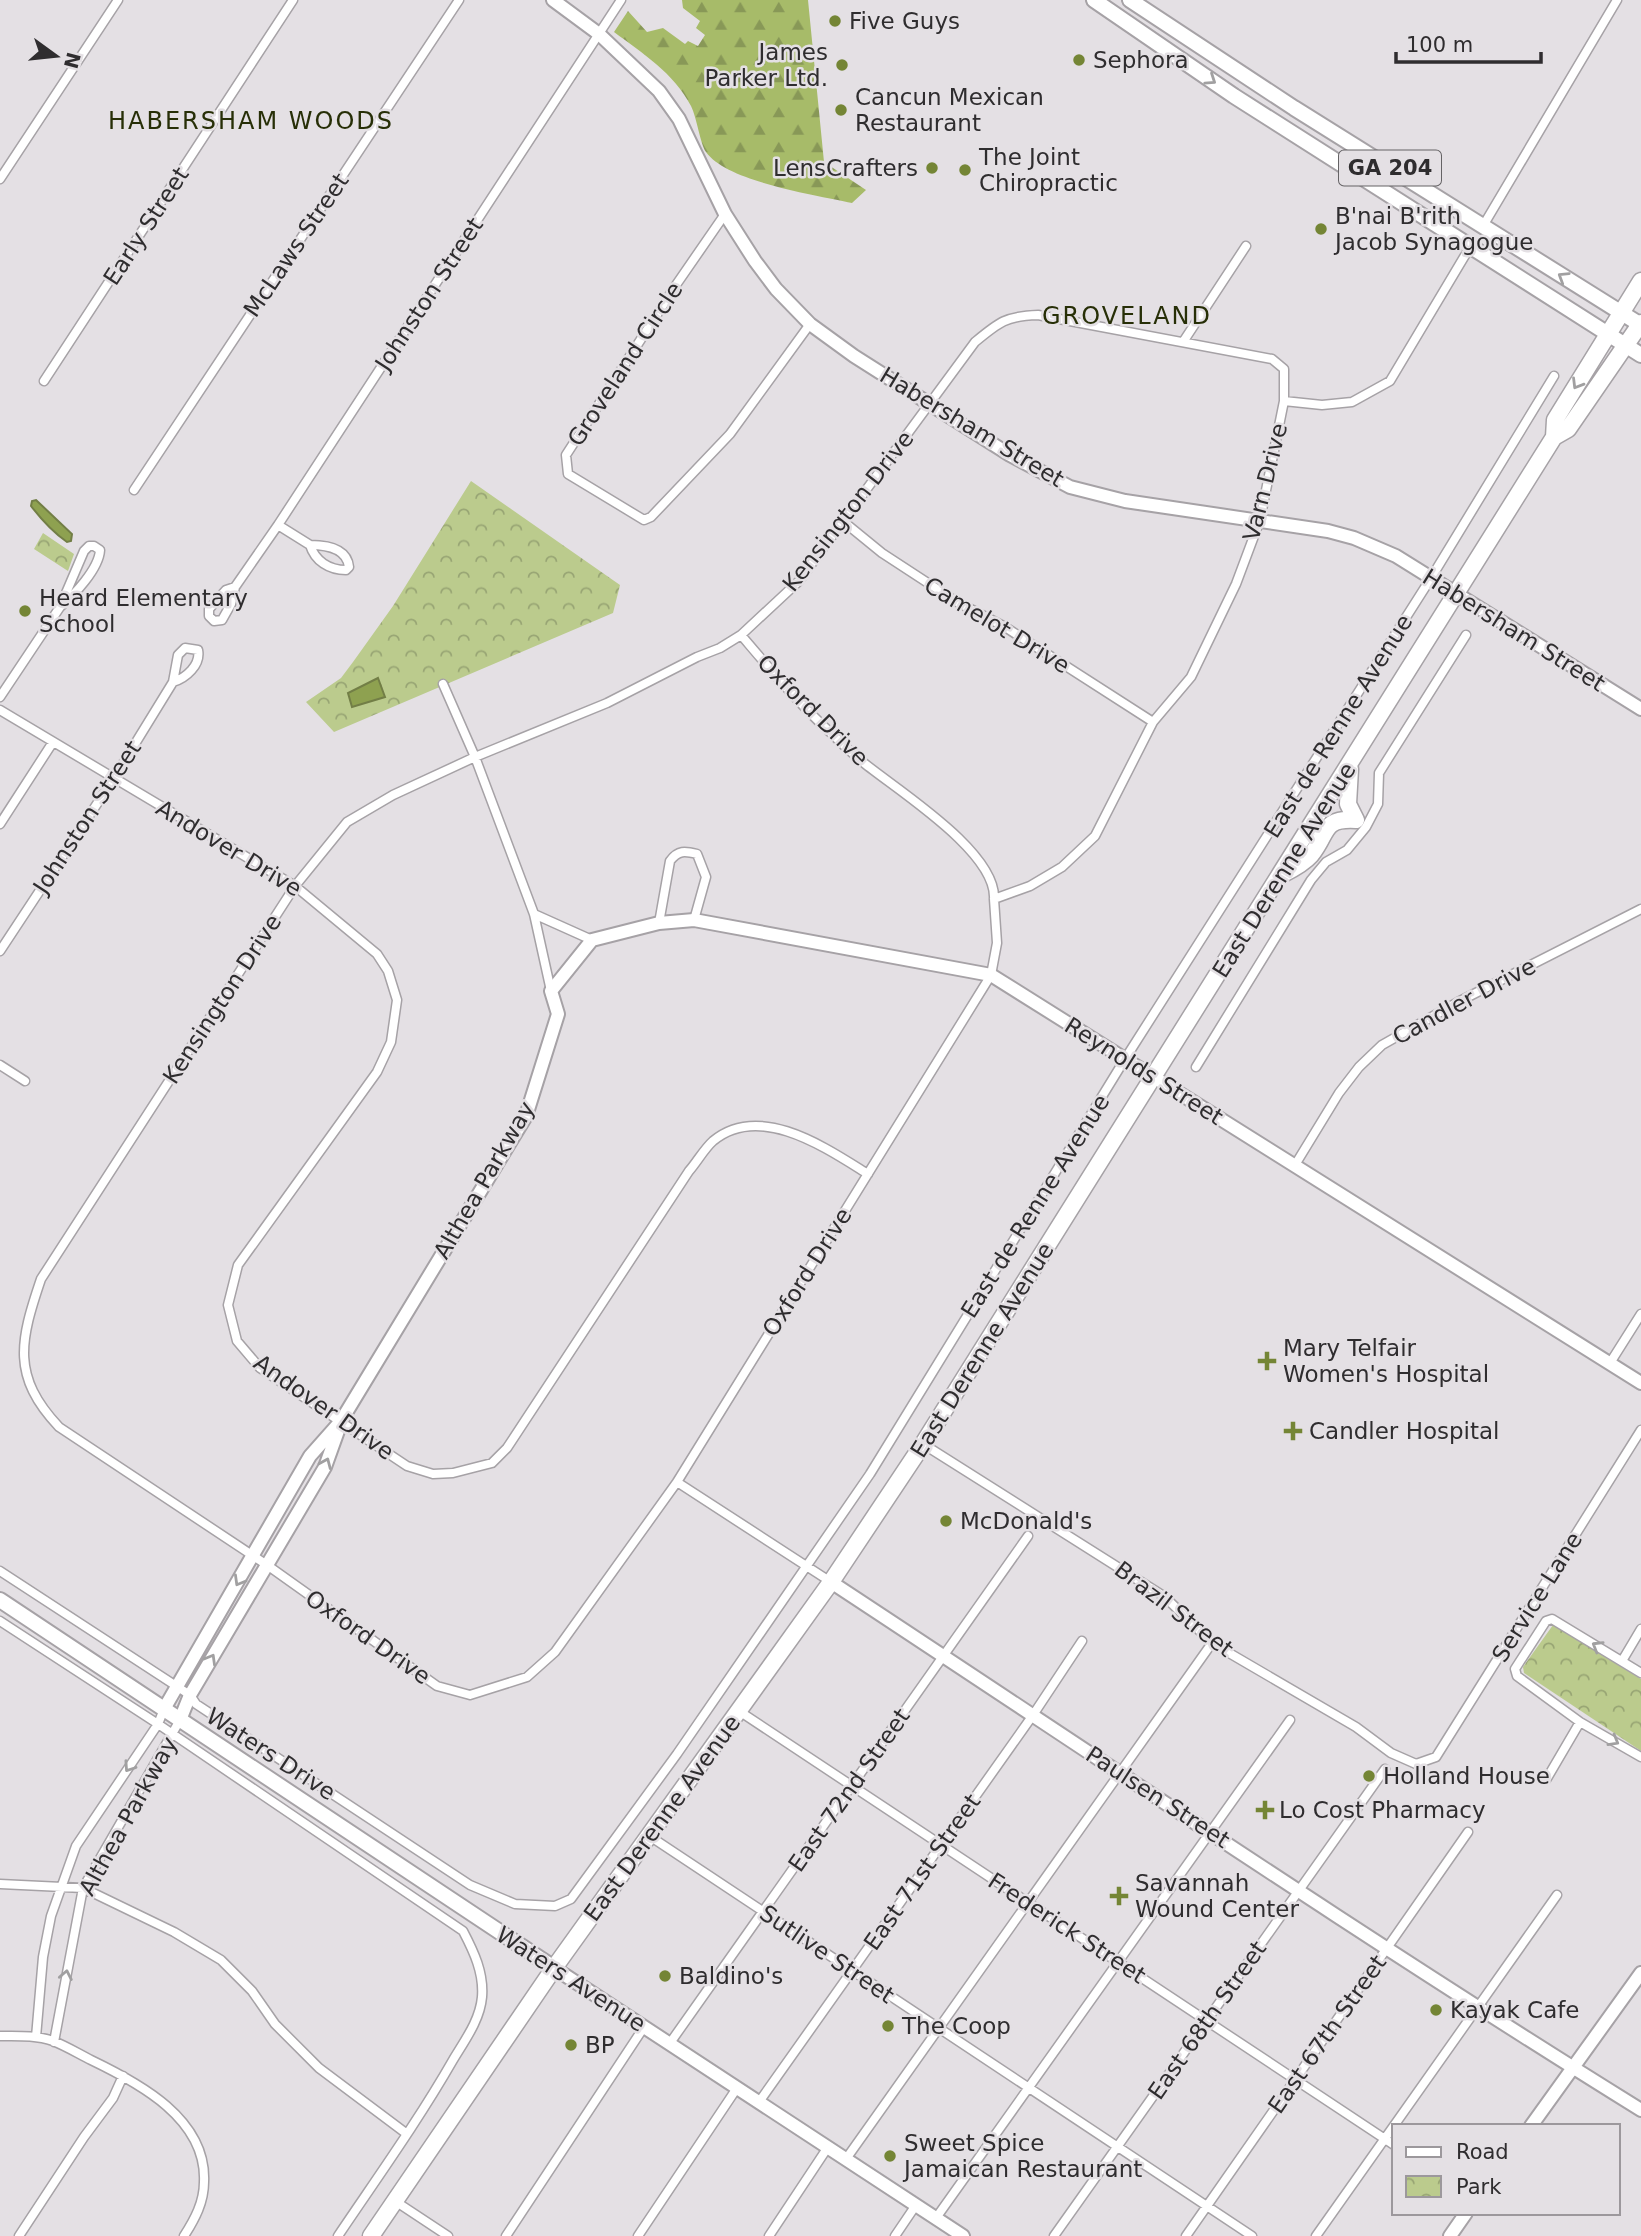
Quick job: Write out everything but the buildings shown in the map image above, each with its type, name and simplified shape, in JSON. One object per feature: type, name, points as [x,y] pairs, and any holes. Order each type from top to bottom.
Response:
[{"type":"highway","name":"East Derenne Avenue","points":[[1554,438],[1555,420],[1641,281]]},
{"type":"highway","name":"East Derenne Avenue","points":[[371,2236],[554,1968],[831,1582],[923,1444],[1554,438],[1568,429],[1634,350],[1641,324]]},
{"type":"highway","points":[[1281,875],[1310,856],[1331,824],[1338,819],[1356,820],[1348,804],[1351,763]]},
{"type":"main road","name":"GA 204","points":[[1094,0],[1234,96],[1634,350]]},
{"type":"main road","name":"GA 204","points":[[1130,0],[1342,138],[1641,324]]},
{"type":"main road","points":[[1317,147],[1338,144],[1342,138]]},
{"type":"main road","name":"Waters Drive","points":[[0,1600],[180,1720]]},
{"type":"main road","name":"Waters Avenue","points":[[180,1720],[554,1968]]},
{"type":"street","points":[[0,179],[118,0]]},
{"type":"street","name":"Early Street","points":[[44,381],[293,0]]},
{"type":"street","name":"McLaws Street","points":[[134,490],[459,0]]},
{"type":"street","name":"Habersham Street","points":[[554,0],[599,34],[659,91],[679,119],[725,215],[776,289],[810,324],[930,405],[1043,474],[1070,487],[1125,501],[1260,520],[1354,538],[1396,556],[1641,709]]},
{"type":"street","name":"Johnston Street","points":[[235,587],[621,0]]},
{"type":"street","points":[[1483,226],[1617,0]]},
{"type":"street","name":"Groveland Circle","points":[[725,215],[566,455],[568,474],[644,520],[651,517],[730,434],[810,324]]},
{"type":"street","points":[[1182,342],[1246,246]]},
{"type":"street","points":[[1284,401],[1322,405],[1352,402],[1390,382],[1470,247]]},
{"type":"street","name":"Varn Drive","points":[[930,405],[975,342],[996,325],[1015,316],[1038,315],[1272,359],[1284,369],[1284,401],[1260,520],[1236,584],[1191,677],[1153,722],[1095,836],[1062,867],[1030,886],[994,899]]},
{"type":"street","name":"East de Renne Avenue","points":[[555,1906],[571,1899],[677,1754],[870,1474],[1125,1059],[1431,578],[1554,376]]},
{"type":"street","name":"Kensington Drive","points":[[267,1565],[60,1427],[47,1414],[28,1382],[23,1346],[32,1305],[46,1270],[295,886],[347,821],[393,795],[475,757],[607,703],[696,656],[720,649],[741,635],[799,580],[930,405]]},
{"type":"street","name":"Camelot Drive","points":[[845,522],[882,553],[957,601],[1005,627],[1153,722]]},
{"type":"street","points":[[278,525],[310,545],[323,545],[340,551],[348,560],[349,567],[340,570],[327,566],[313,553],[310,545]]},
{"type":"street","points":[[0,697],[60,607],[84,551],[89,546],[94,546],[100,550],[97,563],[76,592],[60,607]]},
{"type":"street","name":"Oxford Drive","points":[[267,1565],[437,1686],[470,1695],[527,1677],[555,1652],[677,1482],[991,975],[997,943],[994,891],[982,867],[961,840],[829,732],[741,635]]},
{"type":"street","points":[[1196,1067],[1311,880],[1326,862],[1347,850],[1366,827],[1378,804],[1379,773],[1466,635]]},
{"type":"street","name":"Johnston Street","points":[[0,951],[114,778],[173,682]]},
{"type":"street","name":"Althea Parkway","points":[[36,2037],[43,1956],[61,1885],[76,1846],[158,1724],[164,1709],[310,1456],[341,1422],[526,1116],[558,1014],[534,914],[475,757],[443,684]]},
{"type":"street","name":"Andover Drive","points":[[0,710],[295,886],[377,954],[388,971],[397,1000],[396,1018],[391,1042],[377,1072],[238,1265],[228,1305],[237,1341],[260,1368],[407,1466],[433,1474],[453,1473],[492,1463],[507,1448],[689,1171],[713,1142],[741,1126],[767,1127],[800,1136],[868,1174]]},
{"type":"street","points":[[0,824],[53,742]]},
{"type":"street","points":[[659,923],[670,861],[675,854],[685,851],[697,854],[706,877],[694,920]]},
{"type":"street","name":"Candler Drive","points":[[1295,1165],[1339,1093],[1359,1067],[1382,1045],[1458,1002],[1641,909]]},
{"type":"street","points":[[534,914],[592,940],[551,991]]},
{"type":"street","name":"Reynolds Street","points":[[592,940],[659,923],[694,920],[991,975],[1641,1383]]},
{"type":"street","points":[[0,1065],[25,1081]]},
{"type":"street","points":[[1610,1363],[1641,1314]]},
{"type":"street","name":"Althea Parkway","points":[[54,2042],[83,1888],[173,1734],[190,1695],[325,1467],[341,1422]]},
{"type":"street","name":"Service Lane","points":[[1427,1760],[1436,1756],[1641,1430]]},
{"type":"street","name":"Brazil Street","points":[[923,1444],[1165,1597],[1212,1643],[1356,1727],[1391,1753],[1416,1764],[1427,1760]]},
{"type":"street","name":"Paulsen Street","points":[[677,1482],[1299,1891],[1641,2110]]},
{"type":"street","name":"East 72nd Street","points":[[670,2043],[1028,1536]]},
{"type":"street","name":"Waters Drive","points":[[0,1571],[190,1695],[196,1704],[470,1885],[515,1904],[555,1906]]},
{"type":"street","points":[[1641,1673],[1552,1619],[1546,1621],[1516,1669],[1517,1676],[1580,1722],[1641,1757]]},
{"type":"street","name":"Waters Drive","points":[[0,1621],[173,1734],[463,1931],[481,1972],[482,1997],[477,2020],[407,2134]]},
{"type":"street","points":[[1622,1661],[1641,1629]]},
{"type":"street","name":"East 71st Street","points":[[759,2102],[1033,1715],[1082,1641]]},
{"type":"street","points":[[846,2160],[1212,1643]]},
{"type":"street","name":"Frederick Street","points":[[739,1711],[1392,2143]]},
{"type":"street","points":[[936,2218],[1290,1720]]},
{"type":"street","points":[[1546,1780],[1580,1722]]},
{"type":"street","name":"East 68th Street","points":[[1054,2236],[1385,1769]]},
{"type":"street","name":"East 67th Street","points":[[1186,2236],[1468,1832]]},
{"type":"street","name":"Sutlive Street","points":[[648,1835],[1252,2236]]},
{"type":"street","points":[[0,1884],[83,1888],[174,1932],[220,1960],[252,1991],[275,2024],[319,2068],[407,2134],[338,2236]]},
{"type":"street","points":[[1395,2124],[1557,1895]]},
{"type":"street","name":"Waters Avenue","points":[[554,1968],[963,2236]]},
{"type":"street","points":[[1532,2124],[1641,1973]]},
{"type":"street","points":[[506,2236],[644,2026]]},
{"type":"street","points":[[0,2036],[36,2037],[54,2042],[123,2076],[163,2103],[195,2140],[205,2179],[197,2216],[184,2236]]},
{"type":"street","points":[[19,2236],[113,2098],[123,2076]]},
{"type":"street","points":[[638,2236],[737,2088]]},
{"type":"street","points":[[1316,2236],[1392,2128]]},
{"type":"street","points":[[769,2236],[828,2147]]},
{"type":"street","points":[[395,2201],[448,2236]]},
{"type":"street","points":[[895,2236],[916,2205]]},
{"type":"street","points":[[1450,2236],[1465,2215]]},
{"type":"green space","points":[[682,0],[808,0],[824,162],[866,190],[852,203],[752,179],[733,172],[706,152],[691,106],[676,83],[657,64],[614,32],[628,11],[647,32],[663,28],[685,44],[688,41],[698,46],[705,35],[696,28],[700,21],[683,8]]},
{"type":"green space","points":[[471,481],[620,585],[613,613],[334,732],[306,702],[341,678],[353,662],[393,606]]},
{"type":"green space","points":[[43,533],[74,554],[68,571],[34,549]]},
{"type":"green space","points":[[1553,1625],[1641,1679],[1641,1751],[1524,1673],[1523,1667]]},
{"type":"shaded area","points":[[36,500],[72,534],[71,541],[67,542],[39,516],[31,506],[32,501]]},
{"type":"shaded area","points":[[378,678],[385,697],[352,707],[348,693]]},
{"type":"place","name":"Five Guys","points":[[835,21]]},
{"type":"place","name":"Sephora","points":[[1079,60]]},
{"type":"place","name":"James Parker Ltd.","points":[[842,65]]},
{"type":"place","name":"Cancun Mexican Restaurant","points":[[841,110]]},
{"type":"place","name":"LensCrafters","points":[[932,168]]},
{"type":"place","name":"The Joint Chiropractic","points":[[965,170]]},
{"type":"place","name":"B'nai B'rith Jacob Synagogue","points":[[1321,229]]},
{"type":"place","name":"Heard Elementary School","points":[[25,611]]},
{"type":"place","name":"Mary Telfair Women's Hospital","points":[[1267,1361]]},
{"type":"place","name":"Candler Hospital","points":[[1293,1431]]},
{"type":"place","name":"McDonald's","points":[[946,1521]]},
{"type":"place","name":"Holland House","points":[[1369,1776]]},
{"type":"place","name":"Lo Cost Pharmacy","points":[[1265,1810]]},
{"type":"place","name":"Savannah Wound Center","points":[[1119,1896]]},
{"type":"place","name":"Baldino's","points":[[665,1976]]},
{"type":"place","name":"Kayak Cafe","points":[[1436,2010]]},
{"type":"place","name":"The Coop","points":[[888,2026]]},
{"type":"place","name":"BP","points":[[571,2045]]},
{"type":"place","name":"Sweet Spice Jamaican Restaurant","points":[[890,2156]]},
{"type":"district","name":"HABERSHAM WOODS","points":[[251,121]]},
{"type":"district","name":"GROVELAND","points":[[1127,316]]}]
